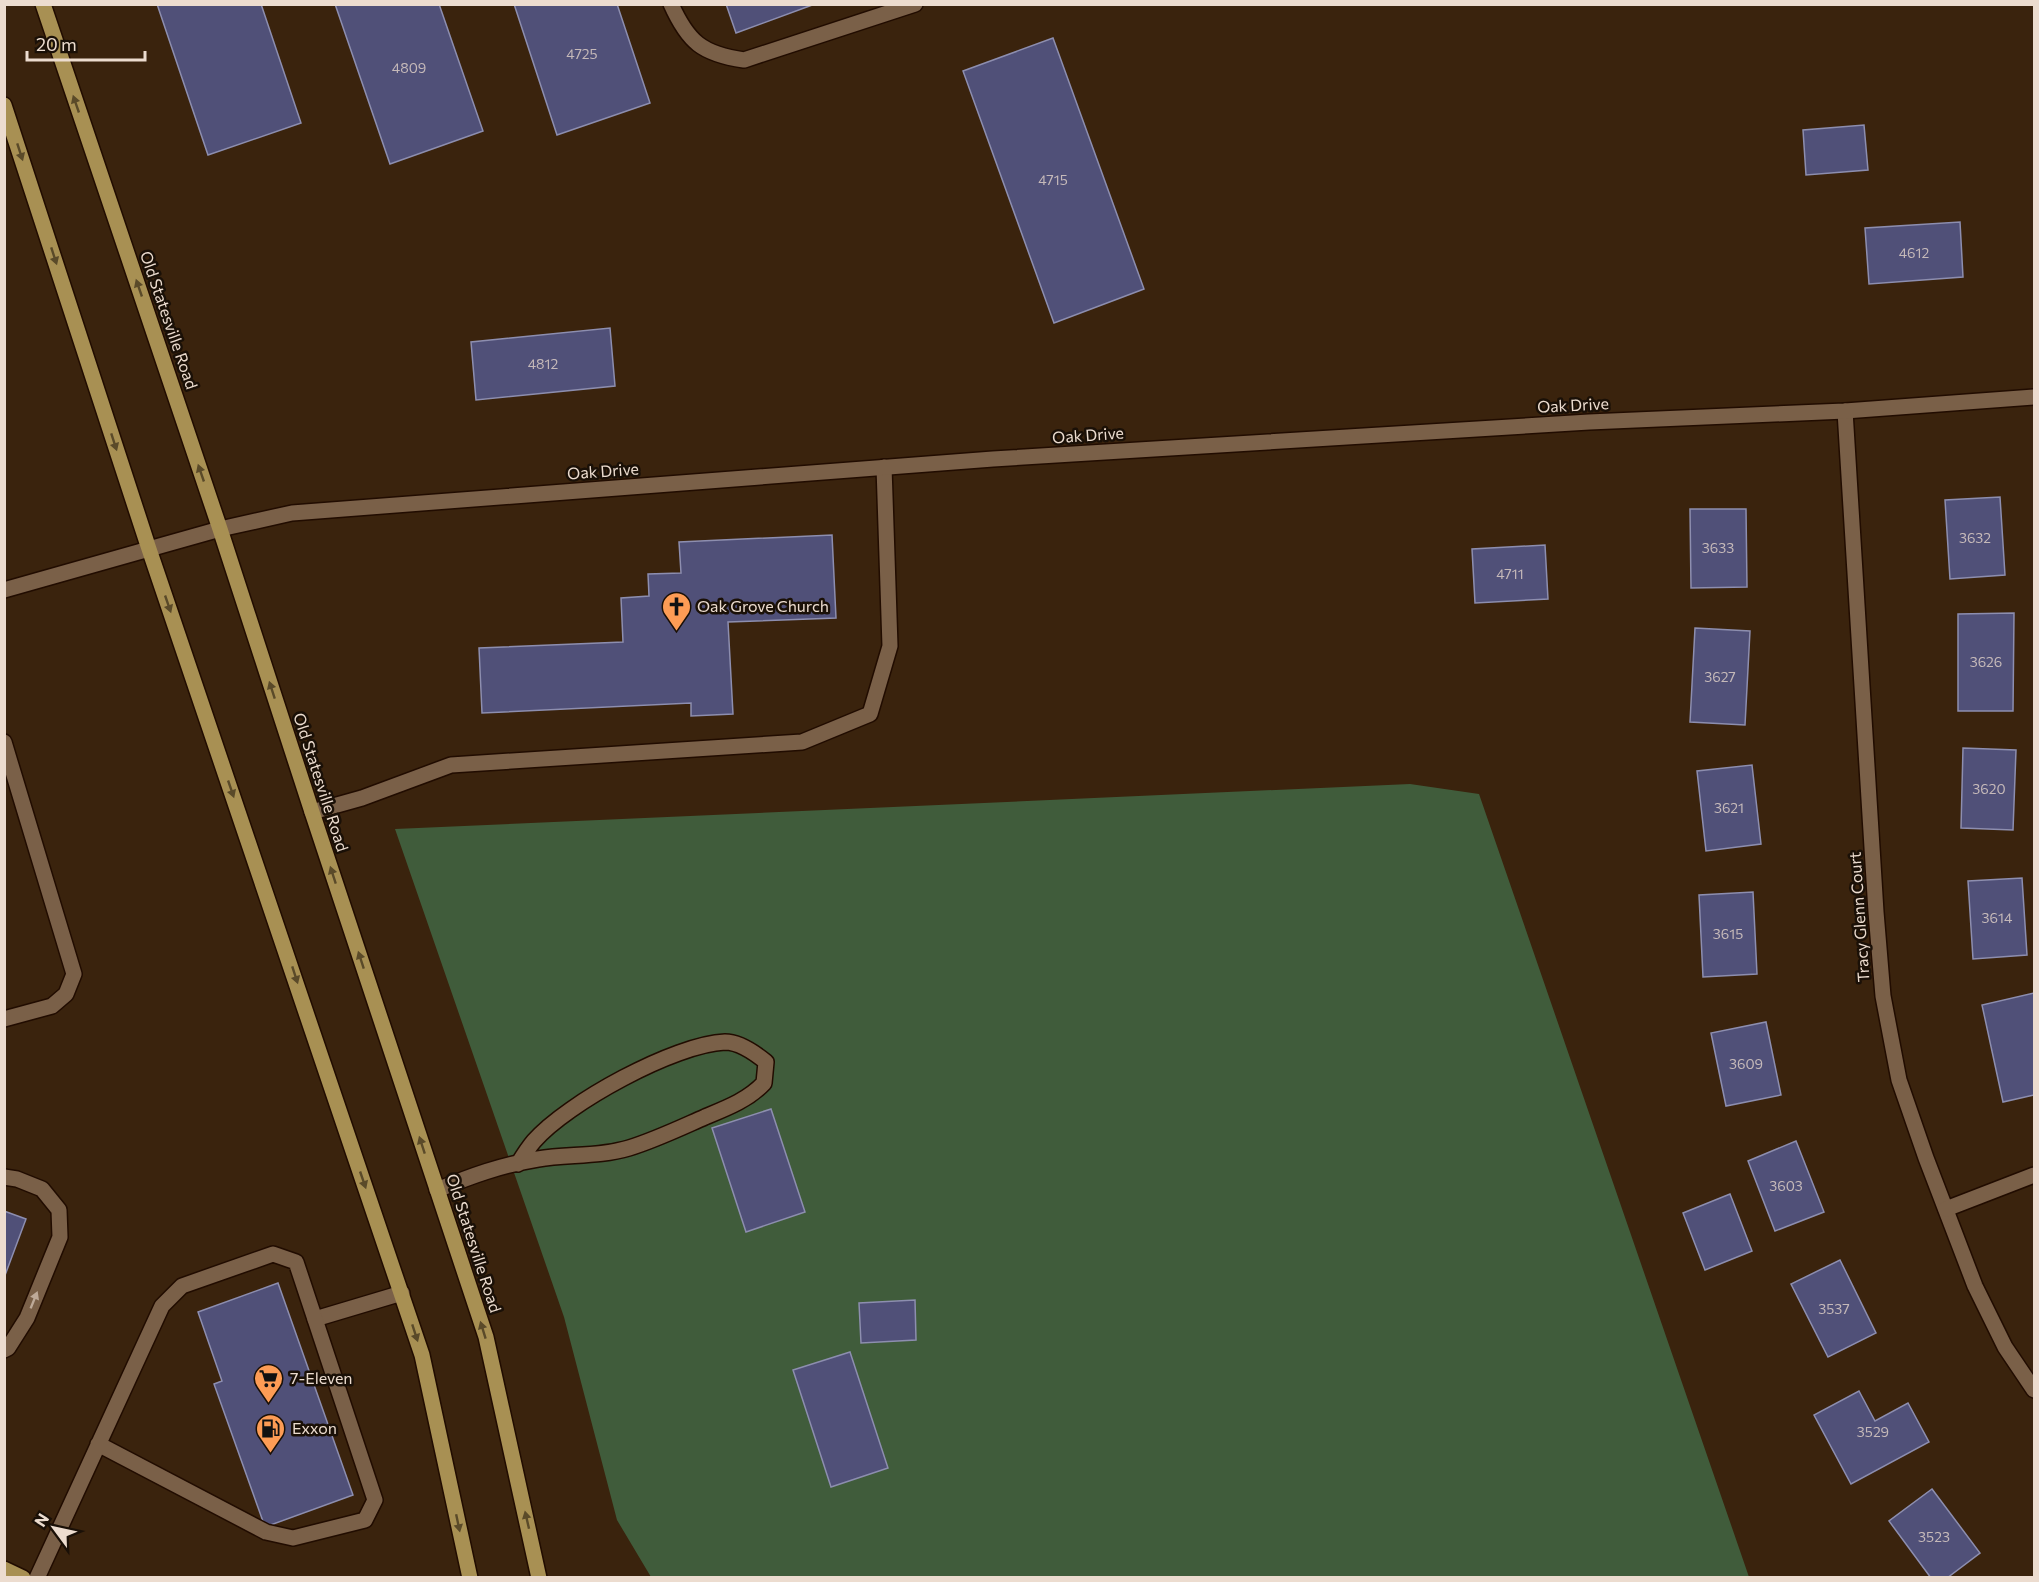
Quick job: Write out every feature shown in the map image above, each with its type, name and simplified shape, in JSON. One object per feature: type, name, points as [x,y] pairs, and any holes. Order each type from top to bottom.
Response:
[{"type":"main road","name":"Old Statesville Road","points":[[43,4],[220,529],[486,1337],[539,1578]]},
{"type":"main road","points":[[4,105],[149,549],[422,1355],[468,1574]]},
{"type":"main road","points":[[4,1569],[23,1578]]},
{"type":"street","points":[[671,4],[685,34],[701,46],[723,57],[744,60],[827,35],[915,4]]},
{"type":"street","name":"Oak Drive","points":[[4,590],[220,529],[292,513],[884,467],[1537,425],[1845,411],[2034,396]]},
{"type":"street","name":"Tracy Glenn Court","points":[[1845,411],[1876,912],[1883,996],[1899,1080],[1975,1286],[2000,1337],[2034,1390]]},
{"type":"street","points":[[312,812],[362,798],[451,765],[802,742],[870,714],[890,646],[884,467]]},
{"type":"street","points":[[4,742],[74,974],[66,994],[52,1006],[4,1019]]},
{"type":"street","points":[[437,1190],[478,1173],[518,1164],[539,1159],[582,1156],[628,1148],[678,1129],[753,1095],[764,1083],[766,1062],[750,1049],[726,1042],[676,1053],[627,1076],[570,1110],[535,1140],[518,1164]]},
{"type":"street","points":[[1946,1209],[2034,1175]]},
{"type":"street","points":[[4,1177],[17,1179],[42,1189],[59,1210],[60,1237],[27,1318],[8,1348],[4,1350]]},
{"type":"street","points":[[37,1578],[98,1444],[162,1306],[182,1286],[273,1254],[296,1262],[375,1500],[365,1520],[293,1538],[266,1532],[98,1444]]},
{"type":"street","points":[[315,1319],[402,1293]]},
{"type":"green space","points":[[1410,784],[1479,794],[1749,1577],[651,1577],[617,1520],[564,1317],[395,829]]},
{"type":"building","points":[[157,4],[261,4],[301,123],[208,155]]},
{"type":"building","points":[[335,4],[439,4],[483,131],[390,164]]},
{"type":"building","points":[[514,4],[617,4],[650,103],[557,135]]},
{"type":"building","points":[[726,4],[815,4],[736,33]]},
{"type":"building","points":[[1053,38],[1144,289],[1054,323],[963,71]]},
{"type":"building","points":[[1864,125],[1868,170],[1806,175],[1803,130]]},
{"type":"building","points":[[1960,222],[1963,277],[1869,284],[1865,228]]},
{"type":"building","points":[[610,328],[615,386],[476,400],[471,342]]},
{"type":"building","points":[[2000,497],[2005,575],[1950,579],[1945,500]]},
{"type":"building","points":[[1690,509],[1746,509],[1747,587],[1691,588]]},
{"type":"building","name":"Oak Grove Church","points":[[832,535],[836,618],[728,622],[733,714],[691,716],[691,703],[482,713],[479,648],[623,642],[621,598],[649,596],[648,574],[681,573],[679,542]]},
{"type":"building","points":[[1545,545],[1548,599],[1475,603],[1472,549]]},
{"type":"building","points":[[2014,613],[2013,711],[1958,711],[1958,614]]},
{"type":"building","points":[[1695,628],[1750,631],[1745,725],[1690,722]]},
{"type":"building","points":[[1963,748],[2016,750],[2013,830],[1961,828]]},
{"type":"building","points":[[1752,765],[1761,844],[1706,851],[1697,771]]},
{"type":"building","points":[[2022,878],[2027,955],[1973,959],[1968,881]]},
{"type":"building","points":[[1753,892],[1757,974],[1703,977],[1699,895]]},
{"type":"building","points":[[2034,993],[2034,1095],[2003,1102],[1982,1005]]},
{"type":"building","points":[[1766,1022],[1781,1095],[1726,1106],[1711,1033]]},
{"type":"building","points":[[771,1109],[805,1212],[746,1232],[712,1128]]},
{"type":"building","points":[[1796,1141],[1824,1212],[1775,1231],[1748,1161]]},
{"type":"building","points":[[1730,1194],[1752,1251],[1705,1270],[1683,1213]]},
{"type":"building","points":[[4,1211],[26,1219],[4,1278]]},
{"type":"building","points":[[1840,1260],[1876,1333],[1828,1357],[1791,1284]]},
{"type":"building","points":[[278,1283],[353,1495],[265,1527],[214,1384],[222,1381],[198,1312]]},
{"type":"building","points":[[915,1300],[916,1340],[861,1343],[859,1303]]},
{"type":"building","points":[[850,1352],[888,1468],[831,1487],[793,1370]]},
{"type":"building","points":[[1859,1391],[1875,1421],[1908,1403],[1929,1442],[1851,1484],[1814,1415]]},
{"type":"building","points":[[1932,1489],[1980,1553],[1947,1578],[1931,1578],[1889,1521]]},
{"type":"place","name":"Oak Grove Church","points":[[676,632]]},
{"type":"place","name":"7-Eleven","points":[[269,1404]]},
{"type":"place","name":"Exxon","points":[[271,1454]]}]
